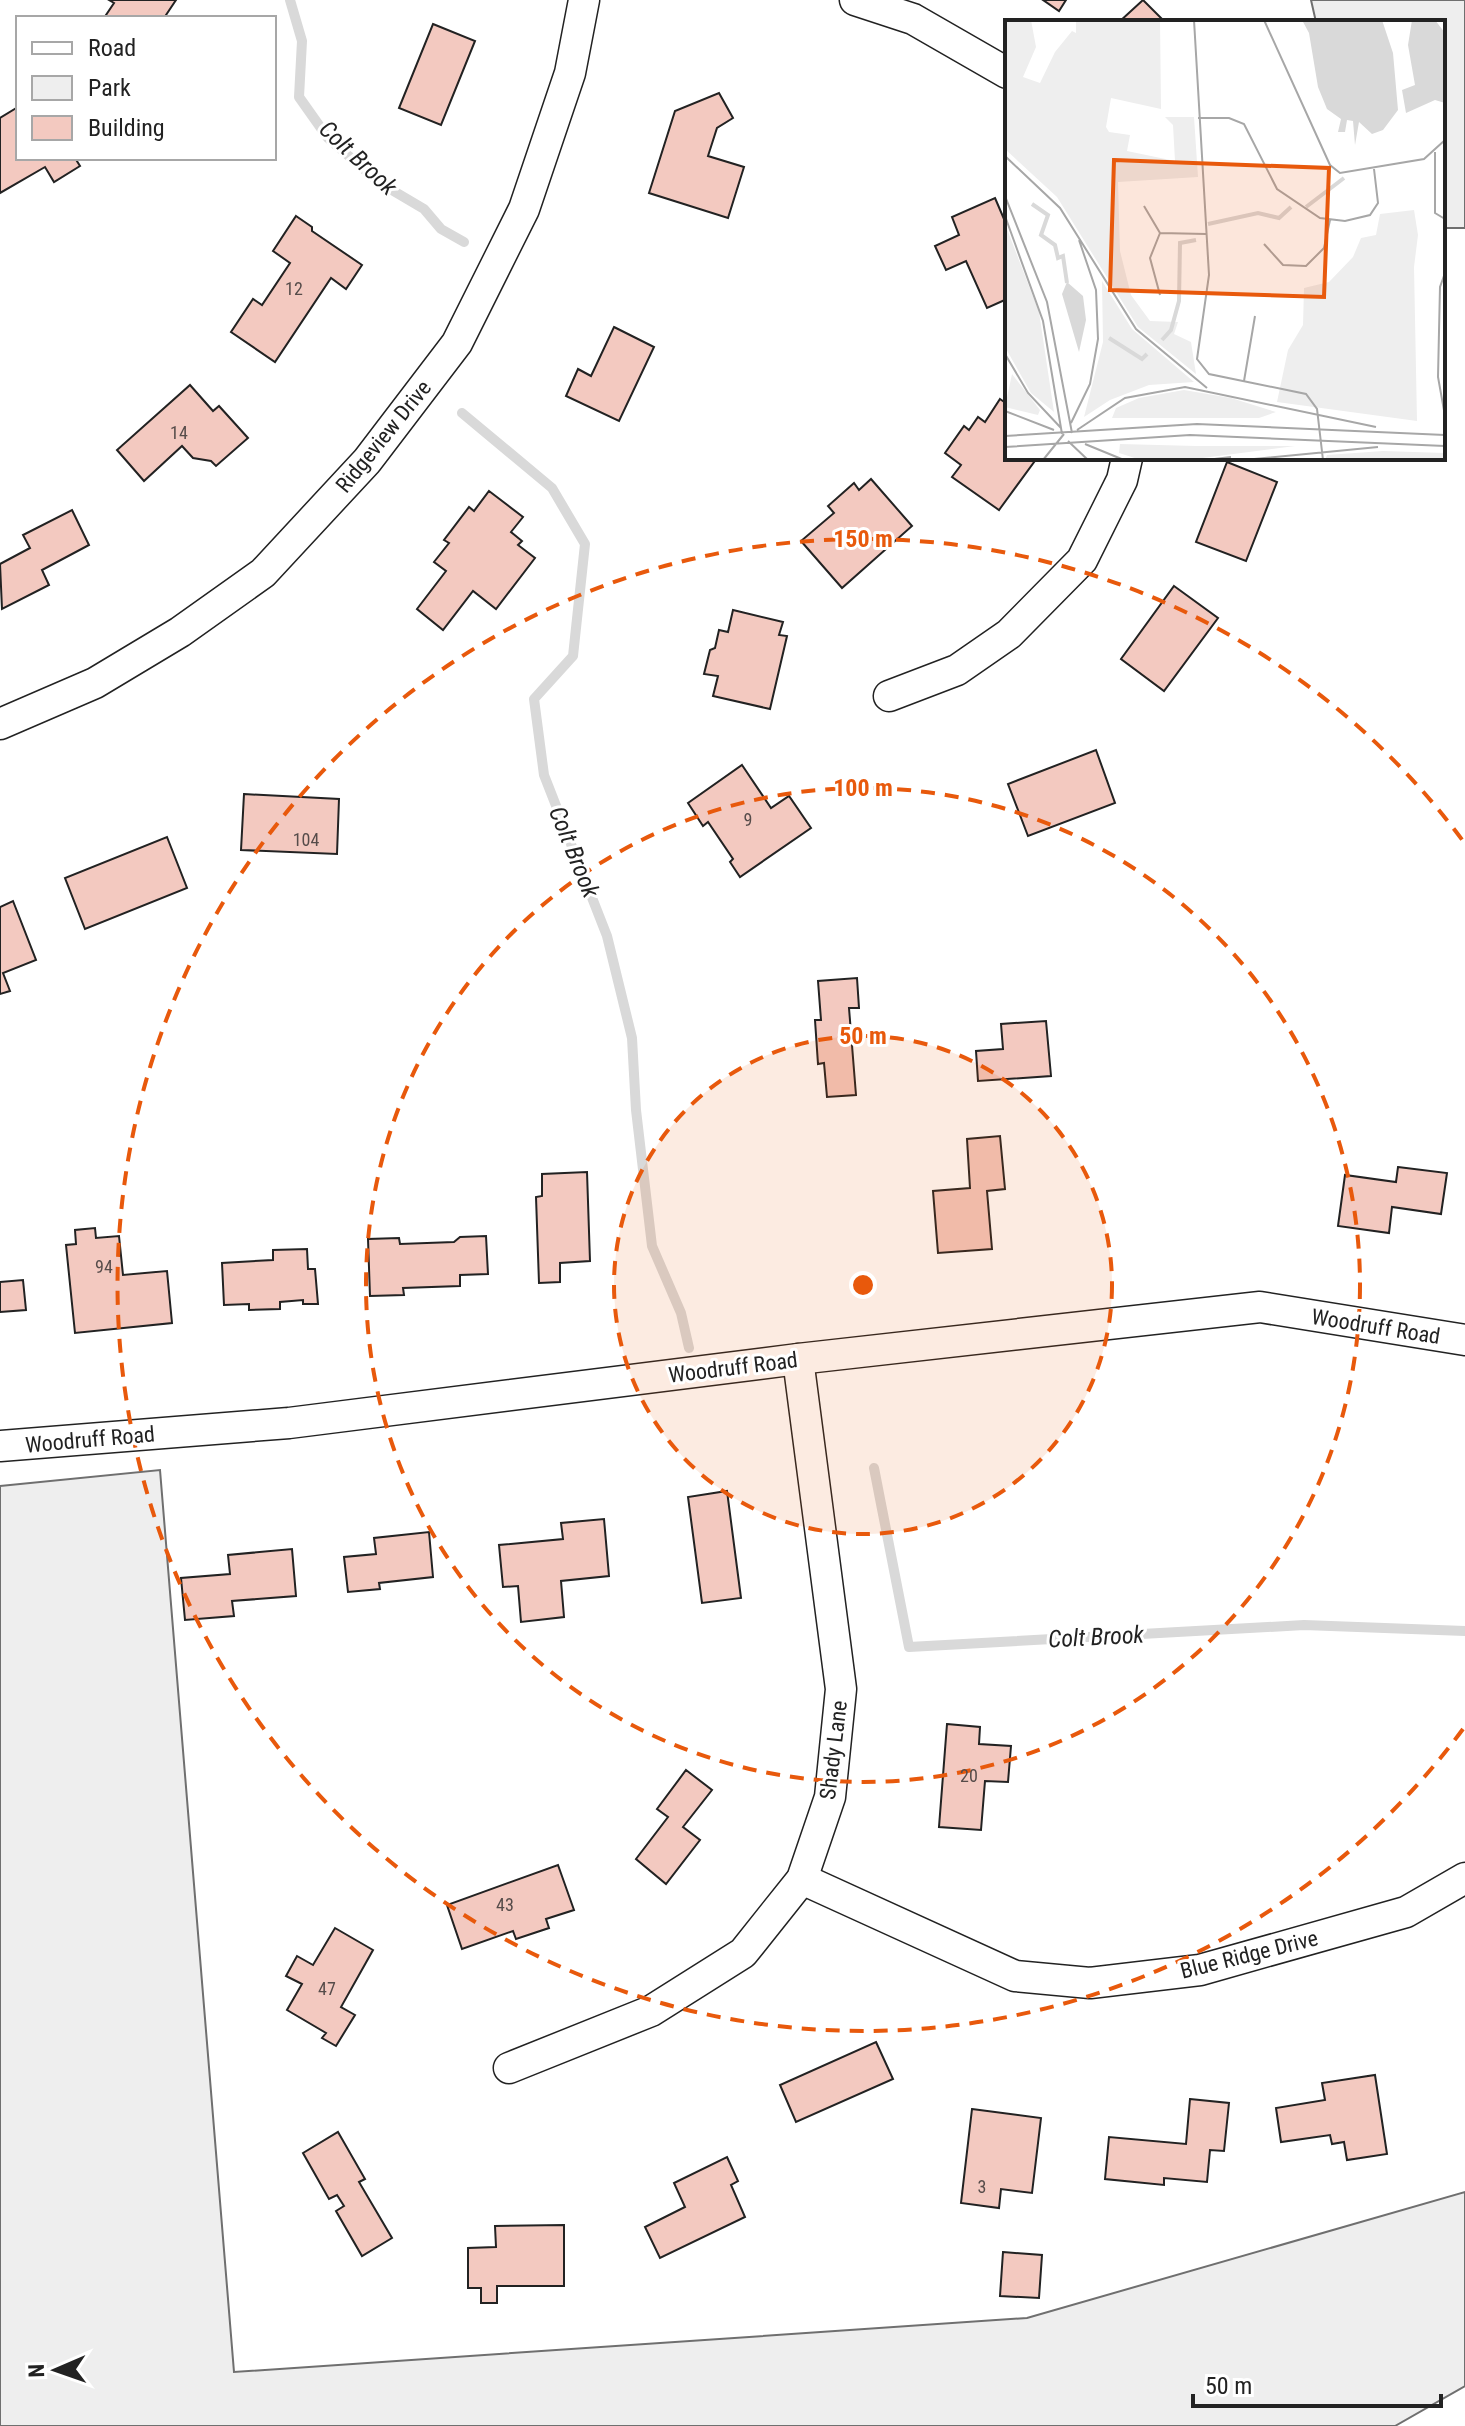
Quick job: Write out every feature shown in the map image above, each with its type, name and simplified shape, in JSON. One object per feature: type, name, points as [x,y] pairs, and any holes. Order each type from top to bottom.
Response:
[{"type":"street","name":"Ridgeview Drive","points":[[0,724],[95,683],[180,632],[263,573],[367,461],[457,343],[524,209],[570,73],[584,0]]},
{"type":"street","points":[[855,0],[913,19],[1005,72]]},
{"type":"street","points":[[889,696],[957,670],[1009,634],[1082,560],[1122,480],[1127,460]]},
{"type":"street","name":"Woodruff Road","points":[[0,1446],[289,1423],[798,1359],[1260,1307],[1465,1340]]},
{"type":"street","name":"Shady Lane","points":[[509,2068],[651,2011],[743,1953],[802,1879],[830,1797],[841,1689],[798,1359]]},
{"type":"street","name":"Blue Ridge Drive","points":[[802,1879],[1015,1976],[1090,1983],[1200,1970],[1406,1912],[1465,1878]]},
{"type":"green space","points":[[1311,0],[1465,0],[1465,228],[1445,228],[1445,20],[1316,20]]},
{"type":"green space","points":[[160,1470],[234,2372],[1027,2318],[1465,2192],[1465,2386],[1395,2426],[0,2426],[0,1486]]},
{"type":"building","points":[[109,0],[176,0],[165,16],[105,16],[114,3]]},
{"type":"building","points":[[1043,0],[1066,0],[1059,11]]},
{"type":"building","points":[[1143,0],[1163,20],[1121,20]]},
{"type":"building","points":[[433,24],[475,41],[441,125],[399,108]]},
{"type":"building","points":[[719,93],[733,118],[717,128],[708,156],[744,167],[728,218],[649,193],[675,111]]},
{"type":"building","points":[[16,108],[16,160],[76,160],[80,166],[54,182],[45,167],[0,193],[0,118]]},
{"type":"building","points":[[995,198],[1005,221],[1005,300],[987,308],[966,261],[946,270],[935,246],[959,235],[952,217]]},
{"type":"building","points":[[296,216],[312,227],[312,231],[362,265],[346,289],[331,278],[275,362],[231,332],[253,299],[262,305],[290,263],[273,251]]},
{"type":"building","points":[[614,327],[654,347],[619,421],[566,396],[578,369],[591,376]]},
{"type":"building","points":[[190,385],[213,411],[219,406],[248,438],[216,466],[211,461],[193,458],[182,446],[144,481],[117,450]]},
{"type":"building","points":[[1000,399],[1005,403],[1005,460],[1036,460],[999,510],[952,477],[961,465],[945,453],[964,426],[969,430],[978,417],[985,422]]},
{"type":"building","points":[[1227,462],[1277,482],[1246,561],[1196,542]]},
{"type":"building","points":[[871,479],[912,526],[842,588],[801,541],[834,513],[828,506],[854,483],[859,490]]},
{"type":"building","points":[[489,491],[523,517],[511,532],[522,541],[518,545],[535,558],[496,609],[473,591],[443,630],[417,609],[446,571],[434,562],[449,543],[444,540],[469,507],[474,511]]},
{"type":"building","points":[[72,510],[89,545],[42,570],[49,585],[2,609],[0,564],[30,548],[23,535]]},
{"type":"building","points":[[1174,586],[1218,618],[1164,691],[1121,659]]},
{"type":"building","points":[[733,610],[783,622],[779,635],[787,636],[770,709],[713,696],[718,676],[704,674],[719,630],[728,632]]},
{"type":"building","points":[[1096,750],[1115,803],[1028,836],[1008,784]]},
{"type":"building","points":[[742,765],[771,808],[789,796],[811,828],[740,877],[730,862],[733,859],[708,822],[703,826],[688,803]]},
{"type":"building","points":[[244,794],[339,799],[337,854],[241,850]]},
{"type":"building","points":[[167,837],[187,888],[85,929],[65,878]]},
{"type":"building","points":[[13,901],[36,960],[3,973],[10,991],[0,994],[0,907]]},
{"type":"building","points":[[857,978],[859,1008],[849,1008],[856,1095],[827,1097],[824,1063],[818,1064],[815,1020],[821,1020],[818,981]]},
{"type":"building","points":[[1046,1021],[1051,1076],[978,1081],[976,1051],[1003,1049],[1001,1024]]},
{"type":"building","points":[[1000,1136],[1005,1189],[987,1191],[992,1249],[938,1253],[933,1191],[970,1188],[967,1139]]},
{"type":"building","points":[[1398,1167],[1447,1173],[1441,1214],[1392,1207],[1389,1233],[1338,1226],[1345,1175],[1396,1182]]},
{"type":"building","points":[[587,1172],[590,1261],[560,1263],[560,1282],[539,1283],[536,1197],[542,1196],[542,1174]]},
{"type":"building","points":[[95,1228],[96,1238],[119,1236],[123,1275],[167,1271],[172,1323],[75,1333],[66,1245],[76,1244],[75,1230]]},
{"type":"building","points":[[486,1236],[488,1274],[460,1275],[460,1286],[403,1288],[404,1295],[370,1296],[368,1239],[399,1238],[400,1244],[454,1242],[460,1237]]},
{"type":"building","points":[[307,1249],[308,1269],[315,1269],[318,1304],[303,1304],[303,1300],[280,1302],[280,1309],[249,1310],[249,1304],[224,1305],[222,1263],[273,1260],[273,1250]]},
{"type":"building","points":[[23,1280],[26,1310],[0,1312],[0,1282]]},
{"type":"building","points":[[727,1491],[741,1598],[702,1603],[688,1497]]},
{"type":"building","points":[[604,1519],[609,1576],[561,1581],[564,1617],[521,1622],[518,1586],[503,1587],[499,1545],[563,1539],[561,1523]]},
{"type":"building","points":[[429,1532],[433,1577],[379,1583],[380,1589],[348,1592],[344,1557],[376,1554],[374,1538]]},
{"type":"building","points":[[292,1549],[296,1596],[232,1601],[234,1616],[185,1620],[181,1578],[230,1574],[228,1555]]},
{"type":"building","points":[[947,1724],[980,1727],[979,1744],[1011,1746],[1008,1782],[985,1781],[981,1830],[939,1827]]},
{"type":"building","points":[[686,1770],[712,1790],[683,1827],[700,1840],[666,1884],[636,1859],[668,1817],[657,1809]]},
{"type":"building","points":[[558,1865],[574,1910],[546,1919],[549,1928],[516,1939],[513,1931],[462,1949],[447,1905]]},
{"type":"building","points":[[335,1928],[373,1950],[341,2007],[355,2015],[336,2046],[322,2038],[326,2033],[287,2010],[302,1984],[286,1976],[297,1956],[313,1965]]},
{"type":"building","points":[[876,2042],[893,2079],[796,2122],[780,2085]]},
{"type":"building","points":[[1375,2075],[1387,2154],[1347,2160],[1344,2142],[1332,2144],[1330,2135],[1281,2142],[1276,2108],[1325,2100],[1322,2083]]},
{"type":"building","points":[[1190,2099],[1229,2103],[1224,2151],[1210,2150],[1207,2182],[1164,2178],[1164,2185],[1105,2179],[1109,2137],[1186,2144]]},
{"type":"building","points":[[972,2109],[1041,2118],[1032,2193],[1001,2189],[999,2208],[961,2203]]},
{"type":"building","points":[[338,2132],[365,2179],[359,2182],[392,2238],[362,2256],[336,2211],[344,2206],[337,2195],[329,2199],[303,2153]]},
{"type":"building","points":[[727,2157],[738,2181],[731,2185],[745,2217],[660,2258],[645,2227],[685,2207],[674,2183]]},
{"type":"building","points":[[564,2225],[564,2286],[497,2286],[497,2303],[481,2303],[481,2288],[468,2288],[468,2248],[496,2247],[495,2226]]},
{"type":"building","points":[[1003,2252],[1042,2255],[1039,2298],[1000,2296]]},
{"type":"waterway","name":"Colt Brook","points":[[290,0],[302,41],[299,97],[328,138],[380,183],[424,209],[441,229],[464,242]]},
{"type":"waterway","name":"Colt Brook","points":[[462,413],[552,488],[585,544],[573,656],[534,699],[544,775],[607,936],[632,1038],[636,1110],[652,1246],[681,1313],[689,1348]]},
{"type":"waterway","name":"Colt Brook","points":[[874,1468],[909,1647],[1304,1625],[1465,1631]]}]
